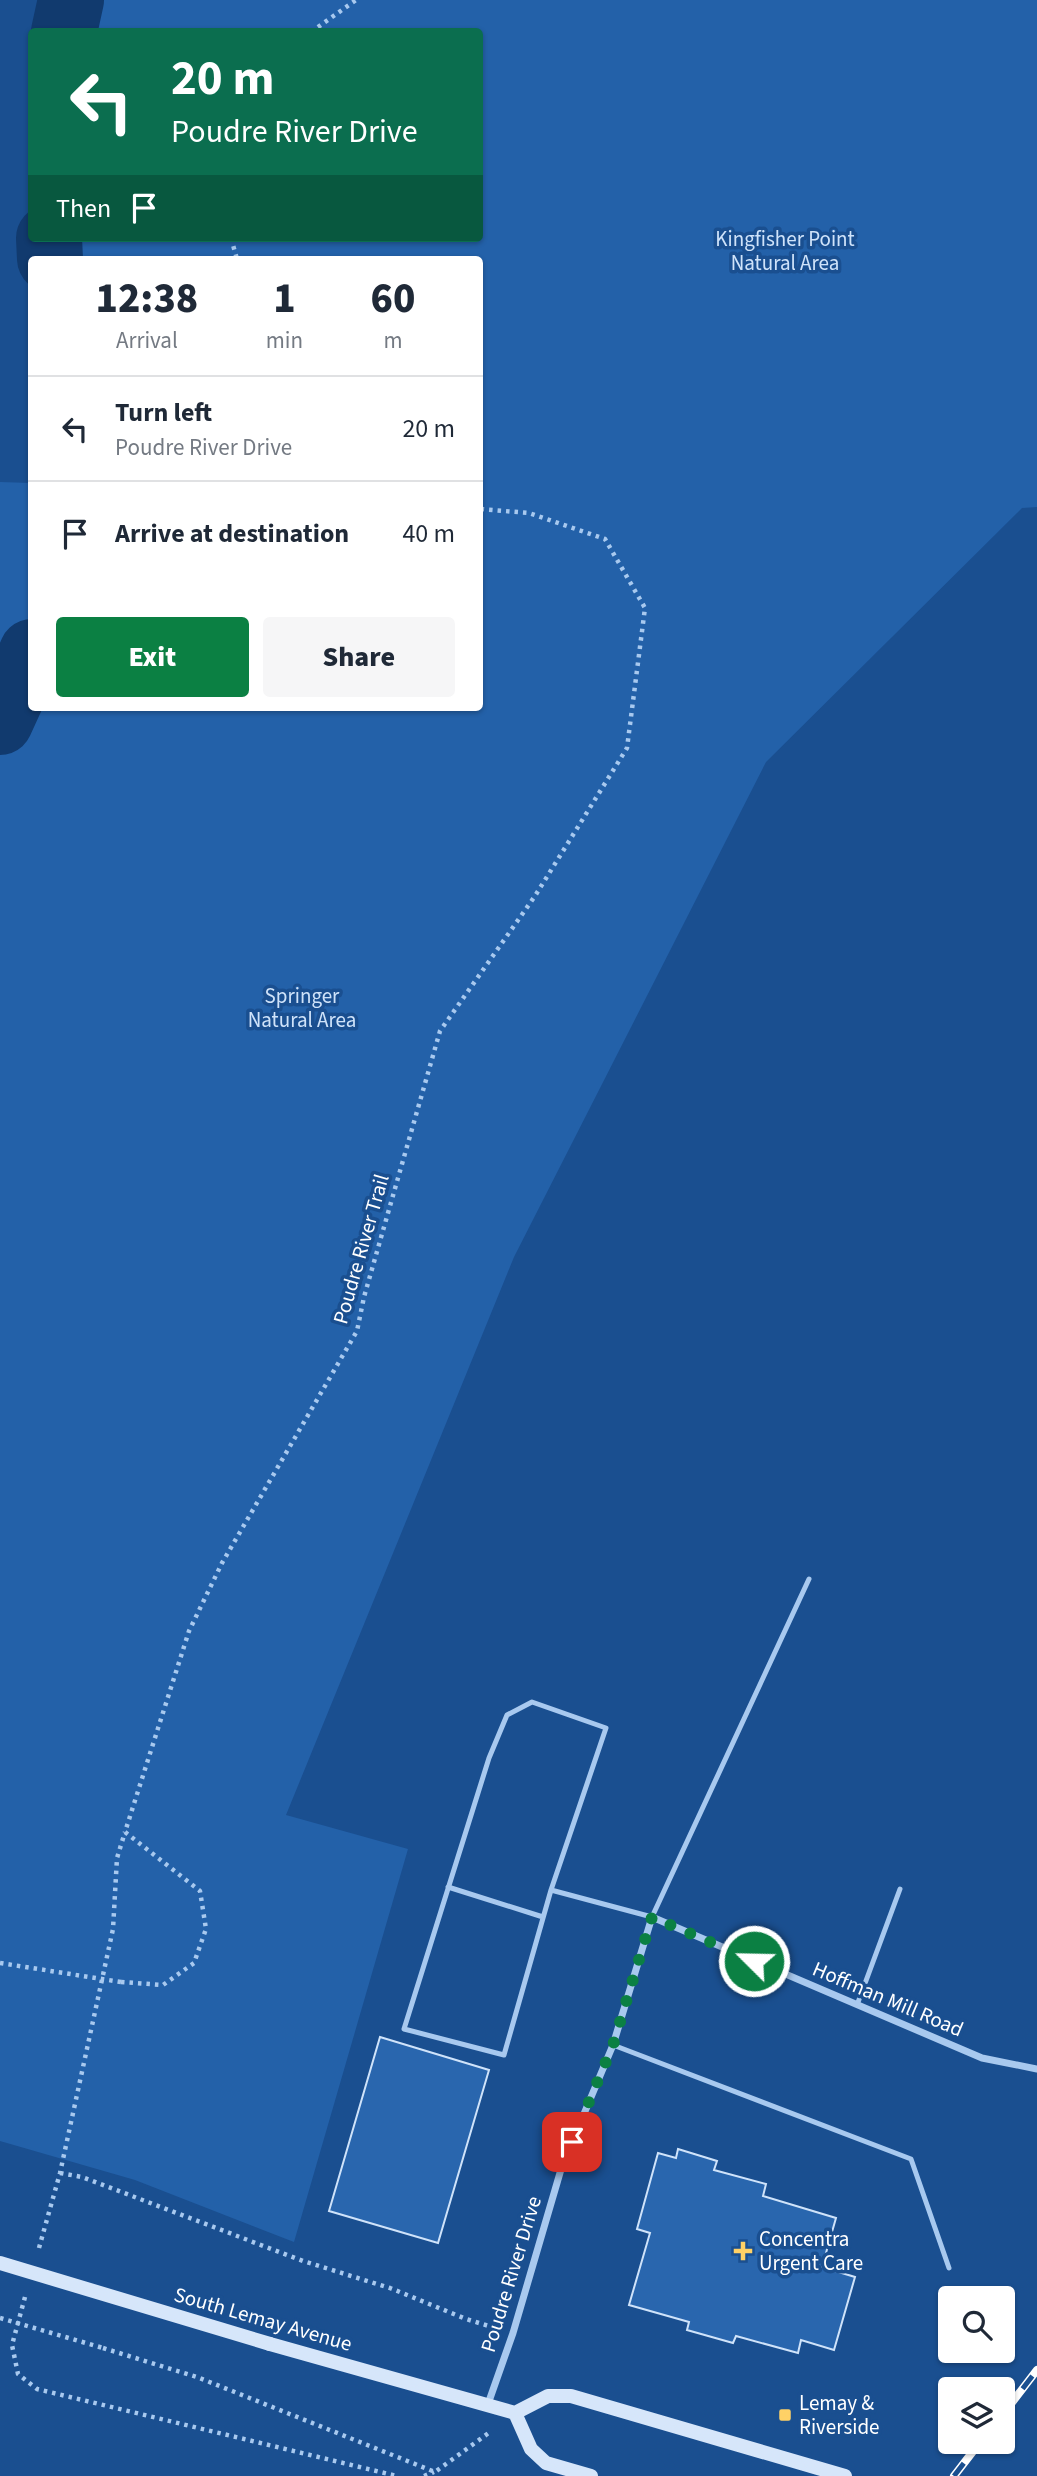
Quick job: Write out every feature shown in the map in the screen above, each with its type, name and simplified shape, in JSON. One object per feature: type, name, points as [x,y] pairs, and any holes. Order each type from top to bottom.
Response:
[{"type":"main road","name":"South Lemay Avenue","points":[[0,2263],[270,2344],[515,2413]]},
{"type":"main road","points":[[591,2476],[545,2463],[531,2449],[515,2413],[548,2396],[571,2396],[845,2476]]},
{"type":"street","name":"Hoffman Mill Road","points":[[652,1917],[982,2058],[1037,2069]]},
{"type":"street","name":"Poudre River Drive","points":[[488,2404],[513,2333],[562,2166],[613,2045],[652,1917]]},
{"type":"lane","points":[[551,1890],[652,1917],[808,1579]]},
{"type":"lane","points":[[532,1702],[606,1728],[551,1890],[504,2055],[404,2029],[449,1887],[489,1758],[508,1716],[532,1702]]},
{"type":"lane","points":[[449,1887],[544,1917]]},
{"type":"lane","points":[[856,2004],[900,1889]]},
{"type":"lane","points":[[613,2045],[911,2159],[949,2268]]},
{"type":"path","points":[[317,28],[356,0]]},
{"type":"path","name":"Poudre River Trail","points":[[37,2252],[60,2173],[113,1929],[117,1858],[189,1632],[222,1563],[357,1331],[364,1297],[440,1031],[535,896],[627,748],[645,608],[605,539],[529,513],[483,509]]},
{"type":"path","points":[[0,1963],[121,1982],[163,1984],[194,1963],[206,1929],[200,1891],[125,1832]]},
{"type":"path","points":[[60,2173],[82,2178],[303,2261],[390,2288],[467,2319],[513,2333]]},
{"type":"path","points":[[26,2292],[12,2345],[18,2374],[37,2389],[397,2476]]},
{"type":"path","points":[[0,2318],[197,2377],[435,2472]]},
{"type":"path","points":[[424,2476],[435,2472],[515,2413]]},
{"type":"green space","name":"Springer Natural Area","points":[[71,0],[1037,0],[1037,507],[1022,508],[766,762],[514,1257],[286,1815],[408,1849],[294,2242],[135,2180],[0,2141],[0,482],[28,483],[28,711],[483,711],[483,256],[50,256],[49,242],[483,242],[483,28],[65,28]]},
{"type":"building","points":[[380,2037],[489,2070],[438,2243],[329,2211]]},
{"type":"building","points":[[678,2149],[717,2161],[714,2170],[766,2184],[763,2196],[836,2218],[822,2267],[855,2277],[834,2350],[801,2340],[798,2353],[736,2336],[733,2343],[687,2330],[689,2322],[629,2305],[650,2233],[637,2229],[658,2153],[676,2158]]},
{"type":"waterway","points":[[65,28],[71,0]]},
{"type":"waterway","points":[[49,242],[50,256]]},
{"type":"waterway","points":[[0,722],[28,661]]},
{"type":"railway","points":[[1015,2398],[1037,2370]]},
{"type":"railway","points":[[954,2476],[971,2454]]},
{"type":"place","name":"Concentra Urgent Care","points":[[743,2251]]},
{"type":"place","name":"Lemay & Riverside","points":[[785,2415]]},
{"type":"route","points":[[572,2142],[613,2045],[652,1917],[754,1961]]},
{"type":"park label","name":"Kingfisher Point Natural Area","points":[[785,251]]}]
